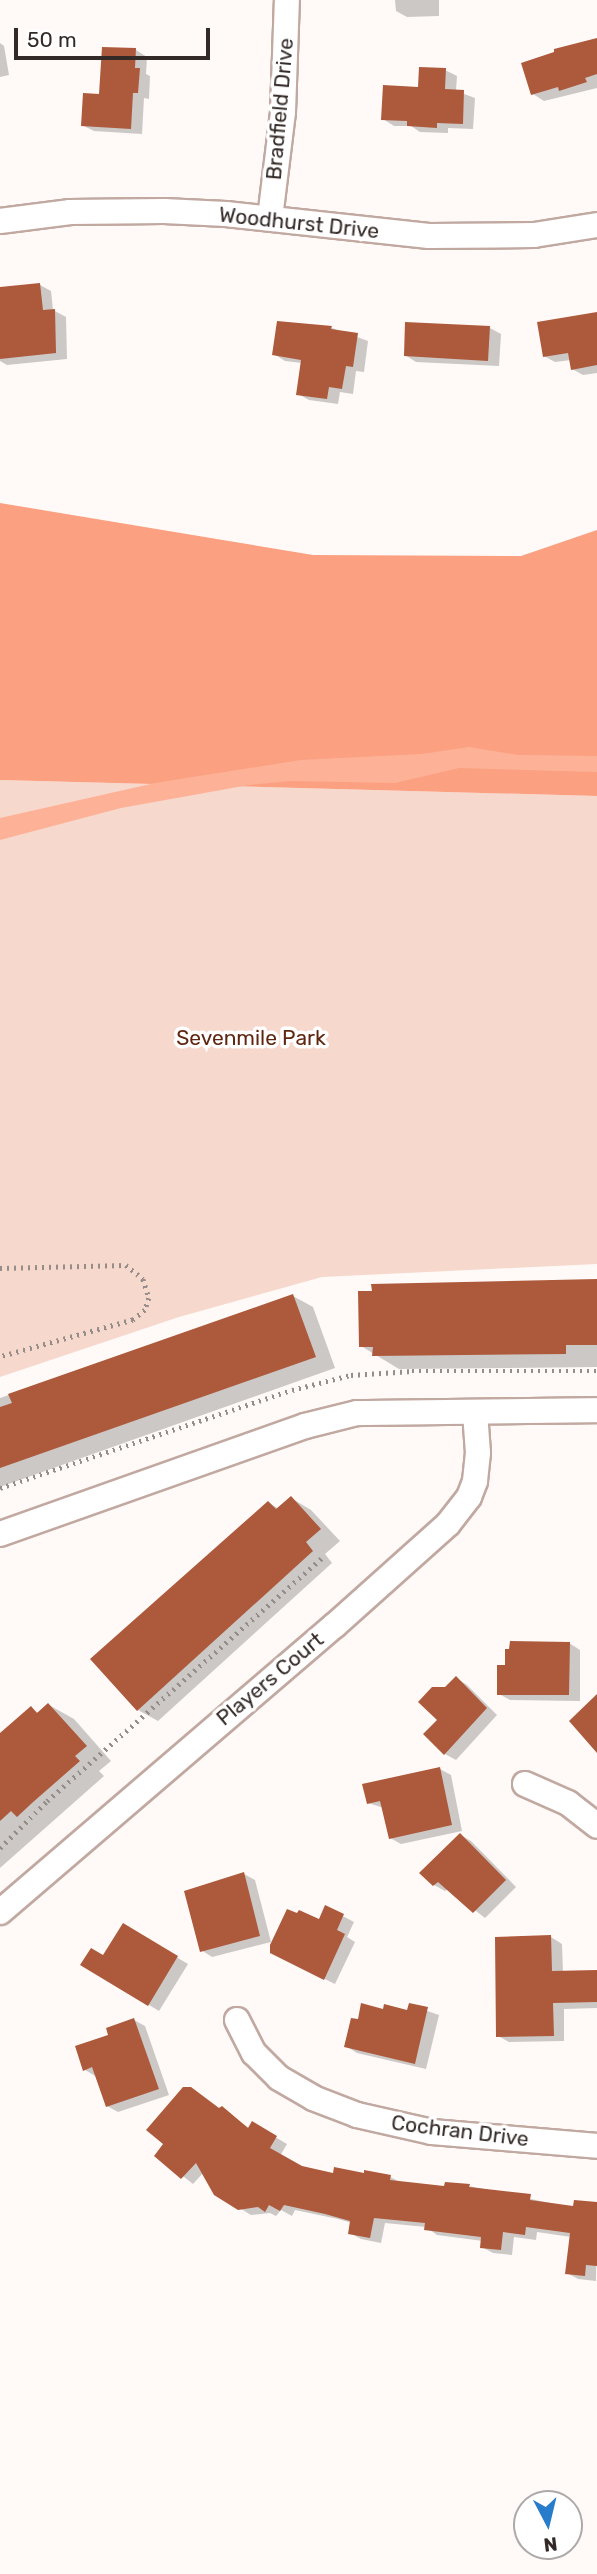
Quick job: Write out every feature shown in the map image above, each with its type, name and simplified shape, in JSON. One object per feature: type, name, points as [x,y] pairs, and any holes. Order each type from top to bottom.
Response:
[{"type":"street","name":"Bradfield Drive","points":[[270,218],[283,112],[287,0]]},
{"type":"street","name":"Woodhurst Drive","points":[[0,221],[70,212],[112,211],[270,218],[429,236],[534,235],[597,225]]},
{"type":"street","points":[[0,1534],[329,1419],[368,1412],[597,1410]]},
{"type":"street","name":"Players Court","points":[[0,1912],[334,1626],[447,1524],[469,1497],[475,1481],[478,1453],[475,1412]]},
{"type":"street","points":[[525,1784],[568,1803],[597,1826]]},
{"type":"street","name":"Cochran Drive","points":[[237,2020],[254,2053],[279,2078],[313,2098],[356,2115],[432,2132],[597,2146]]},
{"type":"path","points":[[0,1268],[126,1265],[143,1279],[149,1298],[145,1310],[133,1320],[0,1357]]},
{"type":"path","points":[[0,1848],[47,1801],[322,1558]]},
{"type":"green space","name":"Sevenmile Park","points":[[0,780],[597,796],[597,1264],[322,1277],[179,1317],[0,1377]]},
{"type":"shaded area","points":[[0,503],[313,555],[521,556],[597,530],[597,796],[0,780]]},
{"type":"shaded area","points":[[469,747],[518,755],[597,756],[597,772],[459,768],[395,783],[291,781],[249,785],[121,808],[0,840],[0,818],[155,783],[301,760],[422,754]]},
{"type":"building","points":[[597,38],[597,74],[585,78],[587,82],[559,91],[558,87],[531,95],[521,63],[554,52],[554,49]]},
{"type":"building","points":[[102,47],[136,48],[135,68],[140,68],[138,93],[133,93],[131,129],[81,126],[83,93],[99,94]]},
{"type":"building","points":[[419,67],[446,68],[445,89],[464,90],[463,124],[437,123],[437,128],[407,126],[407,121],[381,120],[383,85],[418,87]]},
{"type":"building","points":[[40,283],[43,310],[55,309],[56,353],[0,359],[0,287]]},
{"type":"building","points":[[597,312],[597,365],[571,370],[568,353],[543,357],[537,322]]},
{"type":"building","points":[[277,321],[332,326],[331,329],[358,333],[353,367],[346,366],[342,389],[329,387],[327,399],[296,395],[301,360],[272,355]]},
{"type":"building","points":[[405,322],[490,326],[488,361],[404,356]]},
{"type":"building","points":[[597,1279],[597,1345],[566,1345],[566,1354],[372,1356],[373,1347],[359,1347],[358,1291],[372,1291],[371,1284]]},
{"type":"building","points":[[293,1294],[316,1357],[0,1468],[0,1407],[12,1403],[8,1394]]},
{"type":"building","points":[[291,1496],[321,1529],[306,1542],[313,1551],[137,1711],[90,1659],[268,1501],[276,1509]]},
{"type":"building","points":[[510,1641],[570,1642],[569,1695],[497,1695],[497,1665],[505,1665],[505,1649],[509,1649]]},
{"type":"building","points":[[456,1676],[487,1708],[444,1755],[423,1734],[437,1720],[418,1702],[432,1687],[445,1687]]},
{"type":"building","points":[[597,1694],[597,1753],[569,1721]]},
{"type":"building","points":[[48,1703],[87,1746],[75,1756],[80,1761],[17,1817],[11,1811],[0,1821],[0,1733],[31,1706],[37,1713]]},
{"type":"building","points":[[440,1767],[452,1825],[389,1839],[380,1801],[367,1804],[362,1784]]},
{"type":"building","points":[[460,1833],[506,1880],[473,1913],[438,1882],[433,1886],[419,1873]]},
{"type":"building","points":[[244,1872],[260,1936],[200,1952],[184,1891]]},
{"type":"building","points":[[325,1905],[344,1914],[337,1930],[345,1934],[324,1980],[270,1953],[270,1945],[287,1909],[297,1913],[299,1910],[319,1919]]},
{"type":"building","points":[[123,1923],[178,1956],[148,2006],[80,1965],[91,1948],[103,1955]]},
{"type":"building","points":[[551,1935],[552,1971],[597,1970],[597,2002],[553,2003],[554,2036],[496,2037],[495,1937]]},
{"type":"building","points":[[361,2003],[383,2009],[384,2004],[407,2010],[409,2003],[428,2007],[415,2064],[344,2047],[351,2018],[358,2019]]},
{"type":"building","points":[[134,2018],[159,2089],[106,2107],[92,2067],[83,2071],[75,2046],[108,2035],[106,2028]]},
{"type":"building","points":[[183,2087],[191,2087],[219,2108],[222,2106],[248,2128],[252,2121],[277,2136],[270,2148],[302,2166],[333,2173],[334,2167],[364,2173],[364,2170],[391,2175],[390,2180],[444,2186],[445,2182],[470,2184],[469,2187],[531,2194],[530,2200],[573,2206],[574,2200],[597,2202],[597,2266],[586,2265],[585,2276],[565,2274],[570,2233],[526,2227],[525,2235],[503,2232],[501,2250],[480,2248],[481,2237],[424,2230],[425,2223],[374,2218],[370,2238],[348,2234],[350,2221],[284,2205],[280,2211],[269,2205],[265,2212],[258,2207],[238,2210],[214,2195],[196,2163],[181,2179],[154,2156],[163,2144],[146,2130]]}]
